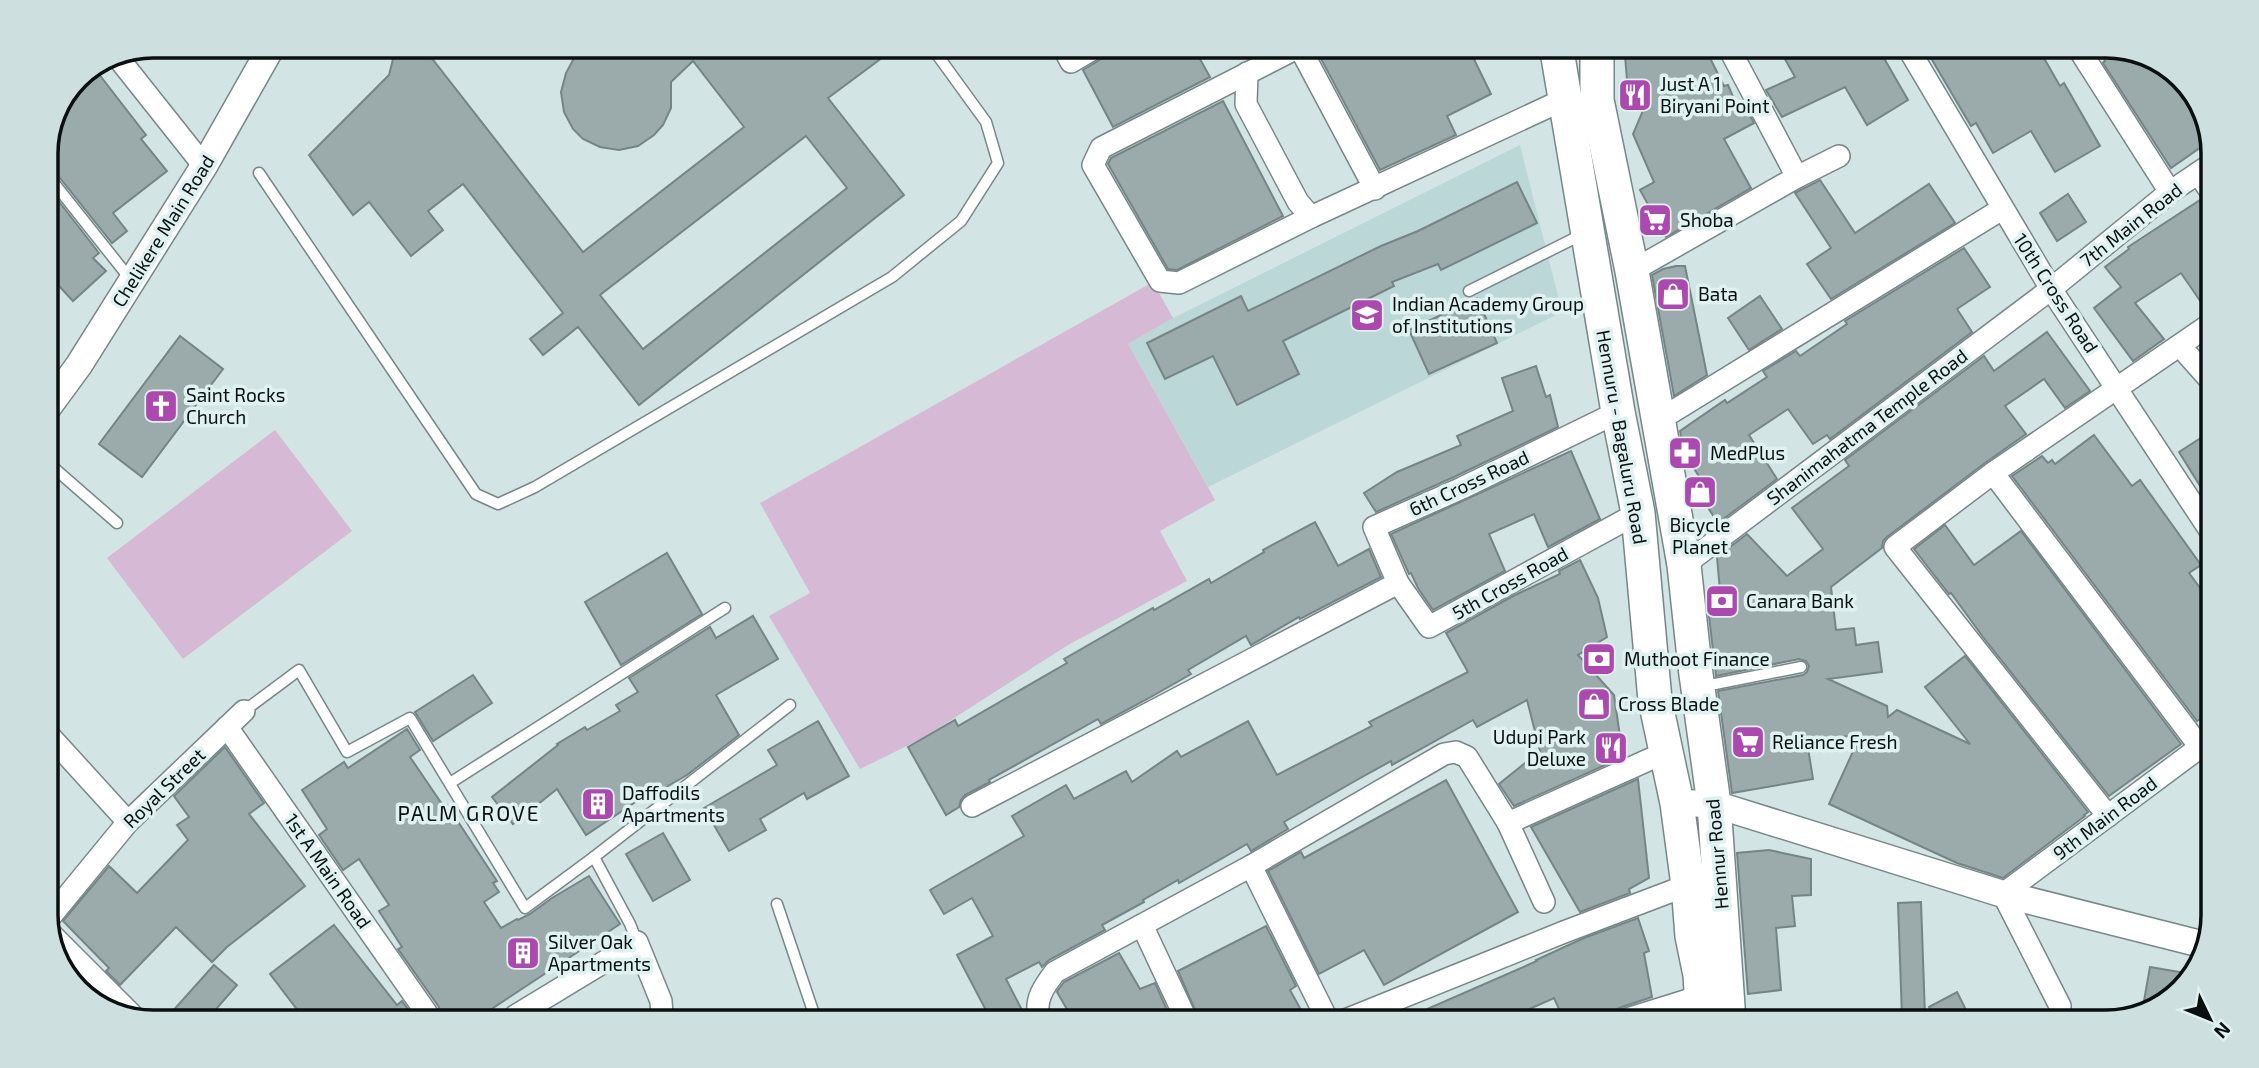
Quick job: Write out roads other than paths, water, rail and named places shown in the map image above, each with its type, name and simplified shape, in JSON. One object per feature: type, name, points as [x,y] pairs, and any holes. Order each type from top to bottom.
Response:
[{"type":"main road","name":"Hennuru - Bagaluru Road","points":[[1558,58],[1618,412],[1638,513],[1654,699],[1677,803]]},
{"type":"main road","name":"Hennuru - Bagaluru Road","points":[[1597,58],[1597,100],[1632,271],[1684,565],[1697,688]]},
{"type":"main road","name":"Hennur Road","points":[[1697,688],[1714,804],[1729,1010]]},
{"type":"main road","points":[[1677,803],[1702,1009]]},
{"type":"street","name":"Chelikere Main Road","points":[[58,389],[79,365],[204,166],[265,58]]},
{"type":"street","points":[[1277,58],[1101,148],[1093,165],[1160,281],[1179,283],[1311,217],[1565,99]]},
{"type":"street","points":[[1305,58],[1375,189]]},
{"type":"street","points":[[1734,58],[1797,177]]},
{"type":"street","name":"10th Cross Road","points":[[1914,58],[2051,289],[2201,517]]},
{"type":"street","points":[[2085,58],[2170,192]]},
{"type":"street","points":[[122,63],[204,166]]},
{"type":"street","points":[[1247,73],[1246,104],[1298,202],[1311,217]]},
{"type":"street","points":[[1632,271],[1839,156]]},
{"type":"street","name":"7th Main Road","points":[[2051,289],[2170,192],[2201,171]]},
{"type":"street","points":[[1659,420],[2002,209]]},
{"type":"street","name":"Shanimahatma Temple Road","points":[[1684,565],[2051,289]]},
{"type":"street","points":[[2108,816],[1895,547],[1993,473],[2201,330]]},
{"type":"street","points":[[2180,346],[2201,370]]},
{"type":"street","name":"6th Cross Road","points":[[1398,583],[1374,527],[1462,488],[1618,412]]},
{"type":"street","points":[[1993,473],[2201,742]]},
{"type":"street","name":"5th Cross Road","points":[[1398,583],[1429,627],[1638,513]]},
{"type":"street","points":[[972,806],[1398,583]]},
{"type":"street","name":"Royal Street","points":[[58,907],[128,822],[244,711]]},
{"type":"street","name":"1st A Main Road","points":[[227,727],[424,1010]]},
{"type":"street","points":[[58,745],[128,822]]},
{"type":"street","name":"9th Main Road","points":[[2003,894],[2201,746]]},
{"type":"street","points":[[1038,1010],[1042,989],[1055,972],[1251,866],[1444,754],[1456,752],[1467,757],[1507,823],[1544,902]]},
{"type":"street","points":[[1507,823],[1666,752]]},
{"type":"street","points":[[1677,803],[1714,804],[2003,894],[2196,943]]},
{"type":"street","points":[[1251,866],[1323,1010]]},
{"type":"street","points":[[1370,1010],[1688,885]]},
{"type":"street","points":[[2003,894],[2060,1010]]},
{"type":"street","points":[[1142,925],[1182,1010]]},
{"type":"street","points":[[525,1010],[636,942],[661,1002],[662,1010]]},
{"type":"street","points":[[63,946],[121,1004]]},
{"type":"lane","points":[[259,173],[476,494],[498,503],[535,487],[892,277],[961,221],[998,163],[986,122],[940,58]]},
{"type":"lane","points":[[58,188],[131,280]]},
{"type":"lane","points":[[1469,291],[1587,232]]},
{"type":"lane","points":[[58,471],[117,523]]},
{"type":"lane","points":[[725,608],[450,783],[525,908],[790,705]]},
{"type":"lane","points":[[1697,688],[1801,667]]},
{"type":"lane","name":"Royal Street","points":[[244,711],[299,670],[347,752],[410,718],[450,783]]},
{"type":"lane","points":[[594,857],[630,924],[636,942]]},
{"type":"lane","points":[[776,904],[813,1010]]},
{"type":"place","name":"Just A 1 Biryani Point","points":[[1635,95]]},
{"type":"place","name":"Shoba","points":[[1655,220]]},
{"type":"place","name":"Bata","points":[[1673,294]]},
{"type":"place","name":"Indian Academy Group of Institutions","points":[[1367,315]]},
{"type":"place","name":"Saint Rocks Church","points":[[161,406]]},
{"type":"place","name":"MedPlus","points":[[1685,453]]},
{"type":"place","name":"Bicycle Planet","points":[[1700,492]]},
{"type":"place","name":"Canara Bank","points":[[1722,601]]},
{"type":"place","name":"Muthoot Finance","points":[[1599,659]]},
{"type":"place","name":"Cross Blade","points":[[1594,704]]},
{"type":"place","name":"Reliance Fresh","points":[[1748,742]]},
{"type":"place","name":"Udupi Park Deluxe","points":[[1611,748]]},
{"type":"place","name":"Daffodils Apartments","points":[[598,804]]},
{"type":"place","name":"Silver Oak Apartments","points":[[523,953]]},
{"type":"district","name":"PALM GROVE","points":[[469,814]]}]
